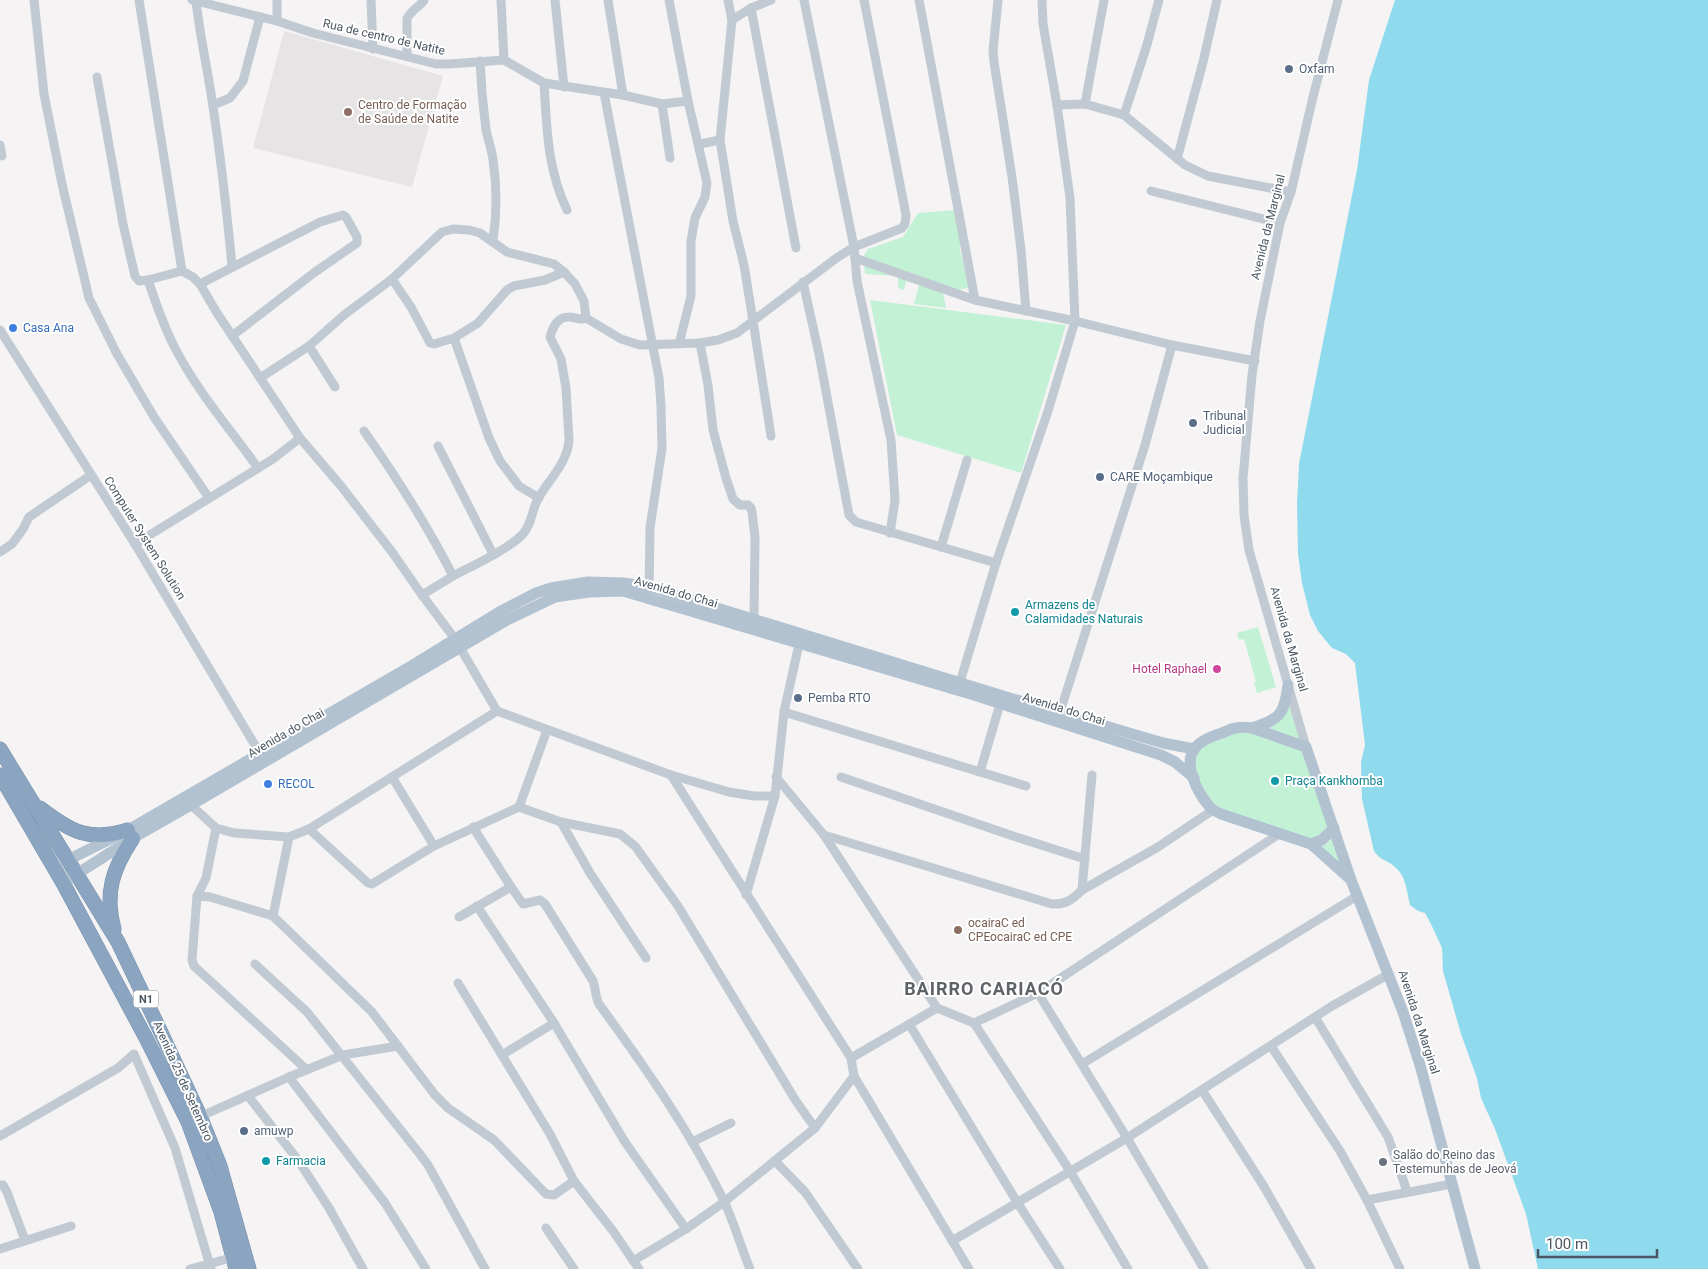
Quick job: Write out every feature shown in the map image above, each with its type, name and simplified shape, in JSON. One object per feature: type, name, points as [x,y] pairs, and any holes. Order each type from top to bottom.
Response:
[{"type":"highway","name":"Avenida 25 de Setembro","points":[[0,749],[118,942],[194,1119]]},
{"type":"highway","name":"Avenida 25 de Setembro","points":[[0,775],[54,867],[146,1038],[220,1166],[238,1260],[250,1269]]},
{"type":"highway","points":[[35,805],[50,816],[85,834],[130,834],[115,868],[112,881],[110,908],[118,942]]},
{"type":"main road","name":"Avenida do Chai","points":[[63,883],[130,834],[457,644],[555,597],[607,591],[649,592],[754,620],[1164,743],[1194,749],[1190,761],[1194,778],[1204,798],[1213,810]]},
{"type":"main road","name":"Avenida do Chai","points":[[649,592],[799,644],[1000,704],[1161,755],[1175,762],[1194,778]]},
{"type":"main road","points":[[1252,728],[1270,722],[1279,715],[1286,700],[1288,685]]},
{"type":"main road","points":[[1194,749],[1204,740],[1243,726],[1306,747]]},
{"type":"main road","name":"Avenida da Marginal","points":[[1306,747],[1351,880],[1389,974],[1420,1065],[1475,1269]]},
{"type":"main road","name":"Avenida do Chai","points":[[54,867],[68,859],[130,834],[191,805],[263,758]]},
{"type":"main road","points":[[1213,810],[1311,844],[1351,880]]},
{"type":"main road","points":[[1311,844],[1322,840],[1334,828]]},
{"type":"street","points":[[34,0],[44,94],[62,184],[89,298],[117,354],[183,462],[209,498]]},
{"type":"street","points":[[140,0],[182,271]]},
{"type":"street","points":[[194,0],[213,105],[232,266]]},
{"type":"street","name":"Rua de centro de Natite","points":[[194,0],[277,21],[312,33],[436,64],[504,60]]},
{"type":"street","points":[[276,0],[277,21]]},
{"type":"street","points":[[371,0],[373,49]]},
{"type":"street","points":[[407,56],[408,14],[420,6],[424,0]]},
{"type":"street","points":[[500,0],[504,60],[544,84],[622,95],[662,104],[688,101]]},
{"type":"street","points":[[555,0],[564,87]]},
{"type":"street","points":[[608,0],[622,95]]},
{"type":"street","points":[[669,0],[688,101],[700,144],[707,182],[707,189],[695,218],[691,241],[691,296],[679,344]]},
{"type":"street","points":[[728,0],[732,20],[720,140],[733,221],[744,265],[771,436]]},
{"type":"street","points":[[732,20],[752,8],[771,0]]},
{"type":"street","points":[[804,0],[854,247],[858,281],[891,440],[895,500],[890,533]]},
{"type":"street","points":[[422,595],[522,535],[539,498],[566,456],[569,447],[566,388],[561,359],[550,337],[553,327],[557,322],[569,317],[582,320],[586,318],[621,339],[640,345],[700,343],[718,340],[737,333],[803,282],[854,247],[902,228],[906,220],[864,0]]},
{"type":"street","points":[[919,0],[974,300]]},
{"type":"street","points":[[998,0],[993,51],[1013,186],[1026,311]]},
{"type":"street","points":[[960,682],[996,563],[1048,411],[1075,321],[1070,198],[1058,105],[1046,40],[1042,0]]},
{"type":"street","points":[[1085,104],[1104,0]]},
{"type":"street","points":[[1124,115],[1146,48],[1159,0]]},
{"type":"street","points":[[1177,159],[1203,62],[1217,0]]},
{"type":"street","name":"Avenida da Marginal","points":[[1306,747],[1249,550],[1244,515],[1243,478],[1252,375],[1260,321],[1280,223],[1291,192],[1312,97],[1338,0]]},
{"type":"street","points":[[752,8],[796,248]]},
{"type":"street","points":[[213,105],[230,98],[243,81],[260,17]]},
{"type":"street","points":[[480,61],[482,102],[496,181],[496,219],[493,240]]},
{"type":"street","points":[[98,77],[133,269],[139,281],[182,271],[193,277],[200,284],[300,438],[341,486],[381,538],[457,644],[497,711],[671,775],[729,792],[754,796],[774,796]]},
{"type":"street","points":[[544,84],[547,139],[552,171],[558,192],[567,210]]},
{"type":"street","points":[[604,93],[653,345],[660,397],[662,448],[650,528],[649,592]]},
{"type":"street","points":[[662,104],[670,158]]},
{"type":"street","points":[[1058,105],[1085,104],[1124,115],[1177,159],[1197,172],[1208,176],[1291,192]]},
{"type":"street","points":[[700,144],[720,140]]},
{"type":"street","points":[[0,145],[2,156]]},
{"type":"street","points":[[1151,191],[1280,223]]},
{"type":"street","points":[[200,284],[320,222],[343,215],[348,219],[357,237],[357,243],[314,272],[232,336]]},
{"type":"street","points":[[260,378],[309,346],[392,279],[442,232],[452,229],[480,233],[493,240],[507,252],[554,264],[575,284],[584,301],[586,318]]},
{"type":"street","points":[[855,258],[974,300],[1075,321],[1172,345],[1255,361]]},
{"type":"street","points":[[392,279],[411,307],[430,343],[437,344],[454,338],[478,323],[507,290],[514,286],[545,280],[564,272]]},
{"type":"street","points":[[148,280],[161,318],[175,349],[197,386],[258,468]]},
{"type":"street","points":[[803,282],[819,354],[848,512],[856,522],[996,563]]},
{"type":"street","name":"Computer System Solution","points":[[0,330],[135,544],[263,758]]},
{"type":"street","points":[[454,338],[489,438],[500,461],[519,486],[539,498]]},
{"type":"street","points":[[700,343],[708,385],[713,430],[726,478],[733,500],[740,505],[748,505],[752,512],[755,537],[754,620]]},
{"type":"street","points":[[1060,712],[1145,445],[1172,345]]},
{"type":"street","points":[[309,346],[335,387]]},
{"type":"street","points":[[364,431],[413,504],[436,542],[453,576]]},
{"type":"street","points":[[135,544],[258,468],[300,438]]},
{"type":"street","points":[[438,446],[493,554]]},
{"type":"street","points":[[941,547],[967,460]]},
{"type":"street","points":[[0,552],[12,544],[29,517],[91,475]]},
{"type":"street","points":[[746,895],[774,796],[784,712],[799,644]]},
{"type":"street","points":[[980,772],[1000,704]]},
{"type":"street","points":[[191,805],[216,828],[234,833],[289,837],[309,829],[497,711]]},
{"type":"street","points":[[784,712],[1026,786]]},
{"type":"street","points":[[519,807],[547,730]]},
{"type":"street","points":[[671,775],[851,1058],[854,1076],[969,1269]]},
{"type":"street","points":[[1082,890],[1092,775]]},
{"type":"street","points":[[392,777],[434,846]]},
{"type":"street","points":[[776,777],[824,835],[937,1008],[974,1023],[1070,1171],[1128,1269]]},
{"type":"street","points":[[841,777],[1085,859]]},
{"type":"street","points":[[309,829],[368,883],[372,884],[434,846],[519,807],[561,822],[620,834],[635,846],[678,906],[796,1101],[815,1128]]},
{"type":"street","points":[[824,835],[1052,904],[1061,904],[1073,900],[1082,890],[1158,847],[1213,810]]},
{"type":"street","points":[[561,822],[590,873],[646,958]]},
{"type":"street","points":[[473,827],[523,904],[540,900],[544,902],[594,981],[597,990],[596,998],[599,1004],[659,1089],[692,1142],[724,1202],[750,1269]]},
{"type":"street","points":[[216,828],[206,878],[197,896],[192,960],[194,966],[307,1070]]},
{"type":"street","points":[[974,1023],[1038,993],[1279,834]]},
{"type":"street","points":[[273,916],[289,837]]},
{"type":"street","points":[[459,917],[511,887]]},
{"type":"street","points":[[197,896],[210,897],[273,916],[372,1012],[448,1108],[494,1140],[546,1194],[554,1195],[574,1181]]},
{"type":"street","points":[[1082,1064],[1357,896]]},
{"type":"street","points":[[477,906],[554,1023],[625,1142],[686,1229]]},
{"type":"street","points":[[255,964],[307,1012],[343,1055],[428,1165],[486,1269]]},
{"type":"street","points":[[952,1241],[1127,1138],[1315,1017],[1389,974]]},
{"type":"street","points":[[458,984],[550,1134],[574,1181],[613,1231],[636,1265],[724,1202],[815,1128],[854,1076]]},
{"type":"street","points":[[1038,993],[1127,1138],[1204,1269]]},
{"type":"street","points":[[851,1058],[937,1008]]},
{"type":"street","points":[[1315,1017],[1388,1137],[1407,1191]]},
{"type":"street","points":[[502,1055],[554,1023]]},
{"type":"street","points":[[909,1024],[1060,1269]]},
{"type":"street","points":[[0,1136],[118,1068],[134,1054],[146,1038]]},
{"type":"street","points":[[194,1119],[343,1055],[398,1046]]},
{"type":"street","points":[[1271,1046],[1340,1150],[1400,1269]]},
{"type":"street","points":[[134,1054],[175,1148],[211,1266]]},
{"type":"street","points":[[288,1077],[385,1203],[426,1269]]},
{"type":"street","points":[[1202,1090],[1263,1185],[1311,1269]]},
{"type":"street","points":[[248,1096],[298,1160],[329,1208],[363,1269]]},
{"type":"street","points":[[692,1142],[731,1123]]},
{"type":"street","points":[[775,1162],[805,1192],[858,1269]]},
{"type":"street","points":[[1366,1200],[1452,1184]]},
{"type":"street","points":[[0,1185],[3,1185],[7,1192],[25,1240]]},
{"type":"street","points":[[0,1249],[70,1226]]},
{"type":"street","points":[[546,1228],[574,1269]]},
{"type":"street","points":[[190,1269],[238,1260]]},
{"type":"shaded area","name":"Centro de Formação de Saúde de Natite","points":[[284,31],[443,76],[412,187],[253,148]]},
{"type":"green space","points":[[955,210],[961,231],[960,250],[968,278],[968,288],[943,293],[946,308],[914,304],[919,285],[906,281],[904,290],[898,288],[898,276],[865,274],[863,257],[868,249],[903,237],[918,213]]},
{"type":"green space","points":[[870,300],[1066,325],[1021,473],[897,435]]},
{"type":"green space","points":[[1258,627],[1276,687],[1257,693],[1254,683],[1256,682],[1244,639],[1239,640],[1237,633]]},
{"type":"green space","points":[[1289,696],[1301,742],[1260,728]]},
{"type":"green space","points":[[1237,730],[1249,732],[1302,751],[1328,825],[1327,830],[1311,841],[1222,812],[1211,804],[1206,798],[1196,776],[1195,754],[1206,743]]},
{"type":"green space","points":[[1333,837],[1345,871],[1320,847],[1327,844]]},
{"type":"water","points":[[1395,0],[1708,0],[1708,1269],[1538,1269],[1526,1214],[1495,1129],[1481,1098],[1477,1078],[1461,1034],[1443,971],[1442,948],[1425,913],[1418,911],[1410,905],[1402,875],[1393,865],[1379,857],[1374,851],[1362,799],[1361,762],[1365,745],[1355,663],[1346,654],[1332,648],[1318,631],[1310,615],[1302,583],[1298,554],[1297,504],[1299,464],[1357,170],[1369,80]]},
{"type":"place","name":"Oxfam","points":[[1289,69]]},
{"type":"place","name":"Centro de Formação de Saúde de Natite","points":[[348,112]]},
{"type":"place","name":"Casa Ana","points":[[13,328]]},
{"type":"place","name":"Tribunal Judicial","points":[[1193,423]]},
{"type":"place","name":"CARE Moçambique","points":[[1100,477]]},
{"type":"place","name":"Armazens de Calamidades Naturais","points":[[1015,612]]},
{"type":"place","name":"Hotel Raphael","points":[[1217,669]]},
{"type":"place","name":"Pemba RTO","points":[[798,698]]},
{"type":"place","name":"Praça Kankhomba","points":[[1275,781]]},
{"type":"place","name":"RECOL","points":[[268,784]]},
{"type":"place","name":"ocairaC ed CPEocairaC ed CPE","points":[[958,930]]},
{"type":"place","name":"amuwp","points":[[244,1131]]},
{"type":"place","name":"Farmacia","points":[[266,1161]]},
{"type":"place","name":"Salão do Reino das Testemunhas de Jeová","points":[[1383,1162]]},
{"type":"district","name":"BAIRRO CARIACÓ","points":[[984,988]]}]
